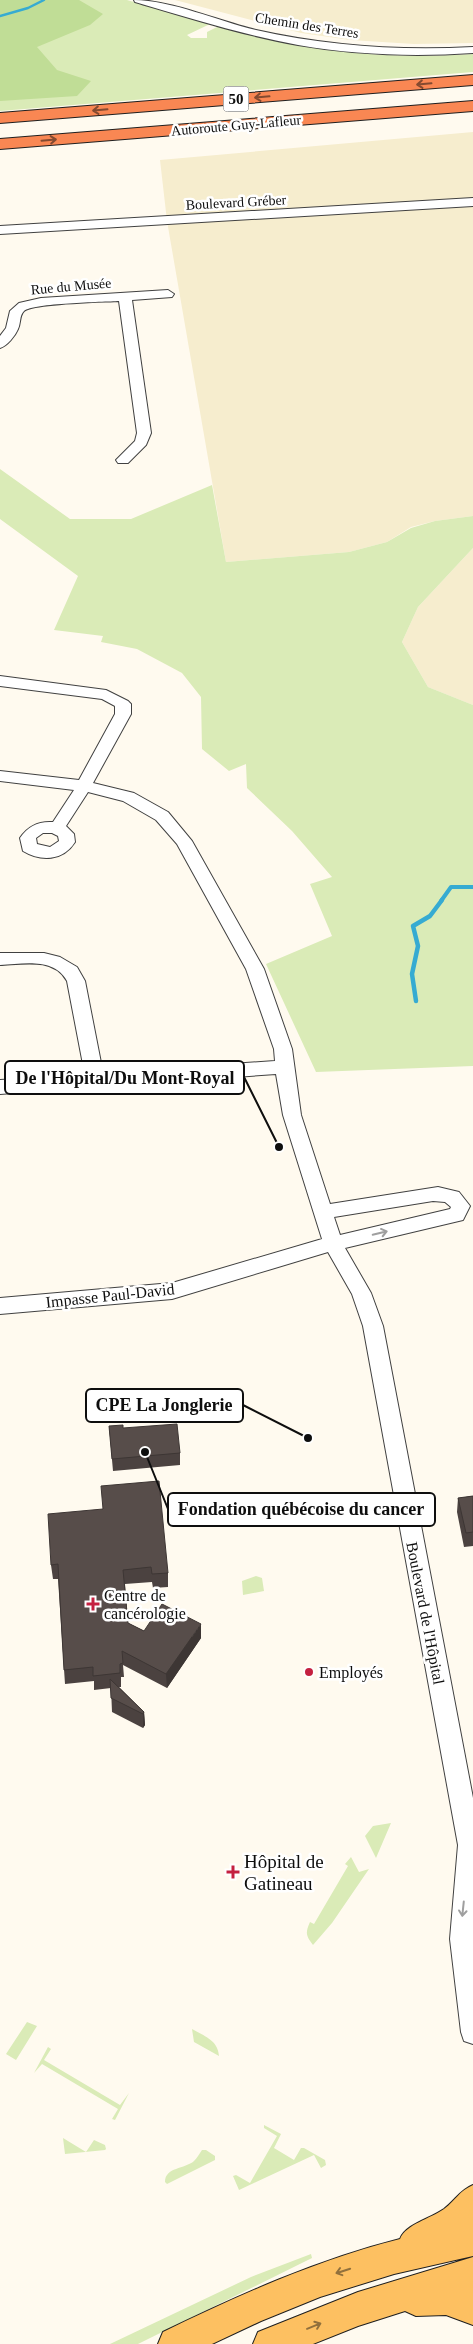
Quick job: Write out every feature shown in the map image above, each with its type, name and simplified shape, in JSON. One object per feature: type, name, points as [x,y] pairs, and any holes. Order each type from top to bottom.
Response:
[{"type":"highway","name":"Autoroute Guy-Lafleur","points":[[0,118],[473,80]]},
{"type":"highway","name":"Autoroute Guy-Lafleur","points":[[0,144],[473,106]]},
{"type":"main road","points":[[389,2257],[451,2224],[462,2216],[473,2201]]},
{"type":"main road","points":[[176,2344],[230,2316],[322,2278],[389,2257],[473,2239]]},
{"type":"main road","points":[[270,2344],[358,2309],[473,2274]]},
{"type":"main road","points":[[358,2309],[438,2297],[452,2299],[473,2308]]},
{"type":"street","name":"Chemin des Terres","points":[[139,0],[247,31],[310,44],[398,52],[473,50]]},
{"type":"street","name":"Boulevard Gréber","points":[[0,230],[473,202]]},
{"type":"street","name":"Rue du Musée","points":[[0,344],[10,333],[16,311],[23,306],[41,302],[168,294]]},
{"type":"street","points":[[122,460],[141,442],[144,433],[125,296]]},
{"type":"street","points":[[0,681],[106,695],[123,704],[123,714],[84,786],[57,828]]},
{"type":"street","name":"Boulevard de l'Hôpital","points":[[0,776],[84,786],[128,797],[153,810],[172,824],[184,841],[255,969],[283,1048],[284,1067],[292,1115],[322,1212],[333,1244],[361,1293],[373,1326],[471,1852],[462,1924],[473,2032]]},
{"type":"street","points":[[0,959],[46,959],[65,964],[70,968],[76,981],[95,1080]]},
{"type":"street","points":[[0,1087],[284,1067]]},
{"type":"street","points":[[322,1212],[433,1194],[450,1195],[461,1206],[456,1215],[333,1244]]},
{"type":"street","name":"Impasse Paul-David","points":[[0,1306],[172,1291],[333,1244]]},
{"type":"shaded area","points":[[175,0],[473,0],[473,43],[414,44],[350,40],[301,33]]},
{"type":"shaded area","points":[[473,132],[473,516],[435,521],[411,527],[387,542],[349,552],[226,562],[167,221],[160,160]]},
{"type":"shaded area","points":[[473,548],[473,705],[428,687],[402,642],[418,607]]},
{"type":"green space","points":[[0,0],[127,0],[210,24],[187,35],[191,38],[207,38],[207,32],[219,26],[281,42],[344,52],[409,56],[473,54],[473,72],[0,111]]},
{"type":"green space","points":[[0,0],[79,0],[103,14],[90,25],[37,47],[57,70],[91,81],[77,96],[0,101]]},
{"type":"green space","points":[[0,469],[70,519],[131,519],[212,485],[226,562],[349,552],[387,542],[411,528],[435,521],[473,516],[473,548],[418,607],[402,642],[428,687],[473,705],[473,1066],[316,1072],[266,964],[332,936],[310,884],[332,877],[292,831],[247,788],[246,764],[229,771],[202,749],[201,697],[182,673],[137,649],[101,642],[103,636],[54,630],[78,576],[0,519]]},
{"type":"green space","points":[[256,1576],[262,1578],[264,1591],[243,1595],[242,1581]]},
{"type":"green space","points":[[391,1823],[376,1858],[365,1836],[373,1826]]},
{"type":"green space","points":[[351,1857],[359,1872],[369,1869],[332,1923],[313,1945],[307,1934],[310,1922],[314,1924],[348,1866],[345,1864]]},
{"type":"green space","points":[[27,2022],[37,2026],[16,2060],[6,2054]]},
{"type":"green space","points":[[192,2029],[213,2042],[219,2056],[194,2042]]},
{"type":"green space","points":[[48,2047],[51,2049],[44,2060],[120,2105],[129,2093],[115,2120],[112,2119],[118,2109],[42,2064],[34,2073]]},
{"type":"green space","points":[[264,2125],[281,2134],[274,2148],[294,2160],[301,2148],[304,2148],[325,2160],[326,2165],[321,2168],[314,2155],[239,2190],[233,2176],[236,2175],[250,2183],[277,2136],[264,2128]]},
{"type":"green space","points":[[63,2138],[86,2152],[65,2154]]},
{"type":"green space","points":[[94,2140],[105,2145],[105,2150],[86,2152]]},
{"type":"green space","points":[[202,2150],[206,2150],[215,2156],[215,2160],[167,2184],[165,2182],[168,2174],[190,2164]]},
{"type":"green space","points":[[311,2254],[312,2258],[138,2344],[110,2344],[251,2277]]},
{"type":"building","points":[[177,1424],[180,1453],[112,1459],[109,1426],[123,1425],[123,1428]]},
{"type":"building","name":"Centre de cancérologie","points":[[159,1481],[168,1573],[152,1574],[151,1567],[123,1570],[128,1623],[144,1631],[162,1604],[201,1624],[166,1674],[122,1651],[123,1663],[120,1664],[120,1673],[93,1676],[93,1667],[64,1670],[58,1564],[51,1565],[48,1514],[103,1509],[101,1486]]},
{"type":"building","points":[[473,1496],[473,1532],[466,1533],[458,1498]]},
{"type":"building","points":[[110,1679],[144,1712],[143,1714],[111,1698]]},
{"type":"waterway","points":[[0,16],[28,8],[44,0]]},
{"type":"waterway","points":[[441,901],[451,887],[473,887]]},
{"type":"waterway","points":[[416,1001],[412,974],[418,946],[413,926],[430,916],[442,900]]},
{"type":"place","name":"De l'Hôpital/Du Mont-Royal","points":[[279,1147]]},
{"type":"place","name":"CPE La Jonglerie","points":[[308,1438]]},
{"type":"place","name":"Fondation québécoise du cancer","points":[[145,1452]]},
{"type":"place","name":"Centre de cancérologie","points":[[93,1604]]},
{"type":"place","name":"Employés","points":[[309,1672]]},
{"type":"place","name":"Hôpital de Gatineau","points":[[233,1872]]}]
